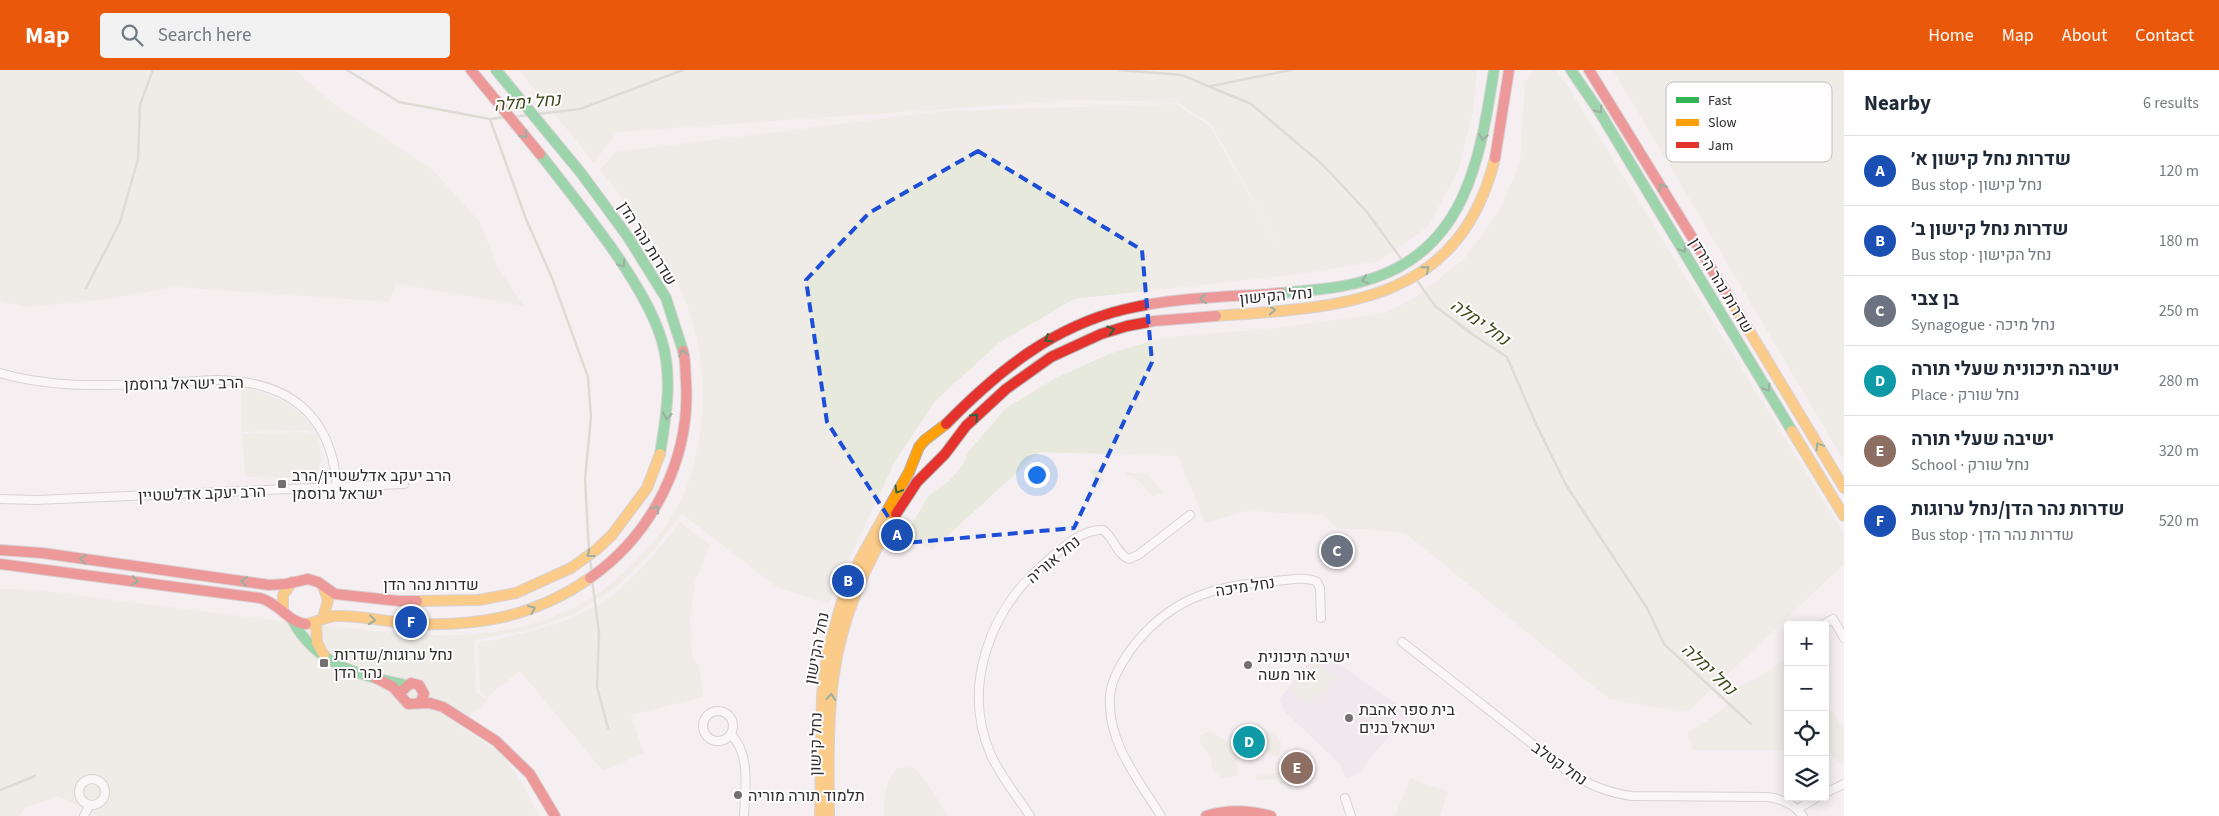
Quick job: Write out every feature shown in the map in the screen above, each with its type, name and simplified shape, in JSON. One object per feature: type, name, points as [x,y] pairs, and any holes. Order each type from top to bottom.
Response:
[{"type":"main road","name":"שדרות נהר הדן","points":[[0,550],[42,553],[269,585],[283,585],[308,579],[335,594],[399,601],[439,602],[479,600],[516,593],[571,568],[596,550],[612,535],[647,488],[659,459],[668,406],[666,366],[662,342],[641,292],[587,212],[471,70]]},
{"type":"main road","name":"שדרות נהר הדן","points":[[293,621],[302,624],[336,616],[413,623],[481,621],[521,614],[580,587],[625,551],[662,500],[676,467],[686,408],[687,389],[685,363],[679,335],[670,309],[656,280],[601,198],[496,70]]},
{"type":"main road","name":"נחל הקישון","points":[[931,438],[966,402],[1008,366],[1058,333],[1101,315],[1152,304],[1340,286],[1370,279],[1402,265],[1437,235],[1456,214],[1464,200],[1477,163],[1494,70]]},
{"type":"main road","name":"נחל הקישון","points":[[941,458],[954,439],[1018,380],[1051,357],[1092,336],[1123,327],[1155,321],[1351,302],[1384,292],[1417,276],[1456,241],[1480,207],[1497,154],[1509,70]]},
{"type":"main road","points":[[1506,88],[1515,70]]},
{"type":"main road","name":"שדרות נהר הירדן","points":[[1571,70],[1599,111],[1844,516]]},
{"type":"main road","name":"שדרות נהר הירדן","points":[[1589,70],[1616,110],[1844,488]]},
{"type":"main road","points":[[931,438],[942,442],[941,458],[926,461],[921,454],[920,447],[924,441],[931,438]]},
{"type":"main road","name":"נחל הקישון","points":[[820,816],[823,684],[827,655],[836,620],[854,568],[910,470],[920,447]]},
{"type":"main road","name":"נחל קישון","points":[[829,816],[832,688],[836,656],[851,603],[866,565],[915,484],[941,458]]},
{"type":"main road","points":[[0,564],[260,598],[270,601],[283,609],[310,646],[328,659],[374,677],[406,685],[411,683],[418,684],[423,689],[422,698],[414,705],[408,704],[393,688],[374,677]]},
{"type":"main road","points":[[283,609],[283,595],[292,582]]},
{"type":"main road","points":[[322,586],[328,600],[320,620],[317,643],[328,659]]},
{"type":"main road","points":[[402,696],[406,685]]},
{"type":"main road","points":[[422,698],[426,702],[440,706],[486,733],[508,749],[526,768],[542,791],[555,816]]},
{"type":"main road","points":[[1206,816],[1234,810],[1254,811],[1271,816]]},
{"type":"street","name":"הרב ישראל גרוסמן","points":[[0,373],[28,380],[65,384],[224,380],[261,384],[295,400],[319,425],[330,449],[336,469],[337,488]]},
{"type":"street","name":"הרב יעקב אדלשטיין","points":[[0,499],[36,500],[404,484]]},
{"type":"street","name":"נחל אוריה","points":[[1030,816],[992,756],[979,716],[979,679],[991,636],[1001,616],[1031,575],[1061,549],[1087,532],[1103,530],[1108,533],[1121,554],[1128,559],[1138,555],[1190,515]]},
{"type":"street","name":"נחל מיכה","points":[[1161,816],[1119,746],[1110,718],[1110,694],[1113,680],[1117,670],[1141,635],[1170,611],[1202,594],[1220,588],[1260,582],[1304,580],[1317,582],[1320,588],[1321,618]]},
{"type":"street","points":[[1829,621],[1833,619],[1844,638]]},
{"type":"street","name":"נחל קטלב","points":[[1402,642],[1567,771],[1602,790],[1614,794],[1641,797],[1768,797],[1786,801],[1798,809],[1803,816]]},
{"type":"street","points":[[731,734],[719,741],[707,736],[703,723],[706,717],[715,712],[725,713],[733,722],[731,734],[742,750],[745,772],[744,816]]},
{"type":"street","points":[[1829,791],[1844,784]]},
{"type":"street","points":[[1345,798],[1351,816]]},
{"type":"street","points":[[1798,809],[1811,801]]},
{"type":"street","points":[[84,816],[89,806]]},
{"type":"highlighted area","points":[[978,151],[1142,250],[1152,362],[1074,528],[905,543],[827,422],[806,280],[869,213]]},
{"type":"shaded area","points":[[0,70],[295,70],[333,103],[432,169],[480,222],[497,266],[524,306],[396,284],[389,302],[174,287],[110,299],[26,307],[0,301]]},
{"type":"shaded area","points":[[519,70],[1477,70],[1473,112],[1458,171],[1428,227],[1379,261],[1293,275],[1074,299],[1000,342],[936,400],[895,461],[829,603],[778,588],[682,514],[650,554],[616,587],[572,615],[528,630],[474,640],[476,692],[488,700],[459,726],[500,752],[523,784],[539,816],[97,816],[58,796],[25,808],[19,816],[0,816],[0,589],[45,591],[257,618],[399,633],[455,635],[510,629],[538,622],[567,611],[603,590],[645,552],[672,516],[686,489],[700,436],[703,389],[698,342],[692,319],[673,274],[624,201],[600,170],[615,152],[943,111],[1176,104],[1209,125],[1282,252],[1211,124],[1176,102],[1074,100],[617,132],[594,163]]},
{"type":"shaded area","points":[[1534,70],[1556,70],[1570,90],[1844,534],[1844,564],[1689,711],[1658,708],[1609,699],[1405,533],[1338,529],[1323,515],[1248,511],[1205,523],[1178,456],[1039,452],[932,550],[904,537],[929,495],[950,480],[962,466],[969,451],[1006,408],[1054,379],[1109,354],[1164,337],[1268,329],[1384,313],[1414,298],[1463,260],[1500,210],[1520,161],[1525,82]]},
{"type":"shaded area","points":[[1612,70],[1844,70],[1844,461],[1667,162],[1832,162],[1832,82],[1666,82],[1666,160]]},
{"type":"shaded area","points":[[241,387],[274,396],[284,401],[301,414],[316,432],[303,430],[242,432]]},
{"type":"shaded area","points":[[303,432],[317,434],[321,463],[317,471],[312,474],[294,477],[245,477],[242,434]]},
{"type":"shaded area","points":[[1102,469],[1104,480],[1098,487],[1091,470]]},
{"type":"shaded area","points":[[1126,472],[1148,475],[1163,492],[1153,497],[1139,481],[1126,474]]},
{"type":"shaded area","points":[[680,522],[710,545],[695,582],[690,619],[692,657],[699,665],[704,697],[631,715],[644,753],[603,771],[520,671],[487,697],[480,691],[478,643],[533,631],[569,619],[603,602],[635,575]]},
{"type":"shaded area","name":"בית ספר אהבת ישראל בנים","points":[[1320,650],[1410,714],[1374,753],[1362,771],[1346,779],[1339,763],[1286,713],[1279,699]]},
{"type":"shaded area","points":[[1784,661],[1784,750],[1693,750],[1687,733],[1726,706],[1741,686]]},
{"type":"shaded area","points":[[1316,662],[1335,678],[1310,707],[1291,690]]},
{"type":"shaded area","points":[[1829,706],[1839,722],[1844,725],[1844,765],[1829,755]]},
{"type":"shaded area","points":[[1210,731],[1236,746],[1238,776],[1222,778],[1213,770],[1209,754],[1201,743],[1200,738],[1200,735]]},
{"type":"shaded area","points":[[1274,731],[1281,743],[1278,757],[1272,756],[1258,742],[1259,735]]},
{"type":"shaded area","points":[[911,766],[927,782],[948,816],[884,816],[885,796],[889,779],[897,768]]},
{"type":"shaded area","points":[[1281,767],[1291,779],[1293,788],[1281,785],[1275,779],[1256,780],[1255,775],[1278,773]]},
{"type":"shaded area","points":[[1410,778],[1448,791],[1440,816],[1395,816]]},
{"type":"waterway","points":[[86,288],[120,222],[138,159],[140,105],[153,70]]},
{"type":"waterway","name":"נחל ימלה","points":[[347,70],[399,102],[490,119],[506,117]]},
{"type":"waterway","name":"נחל ימלה","points":[[537,114],[580,109],[683,70]]},
{"type":"waterway","name":"נחל ימלה","points":[[1119,70],[1182,75],[1251,104],[1322,164],[1367,212],[1402,260]]},
{"type":"waterway","points":[[1211,86],[1291,70]]},
{"type":"waterway","name":"נחל ימלה","points":[[512,117],[529,115]]},
{"type":"waterway","points":[[490,119],[526,219],[552,278],[588,377],[591,417],[585,479],[589,551]]},
{"type":"waterway","name":"נחל ימלה","points":[[1416,279],[1435,306],[1507,357],[1536,424],[1566,485],[1647,608],[1664,644],[1751,724]]},
{"type":"waterway","points":[[590,559],[592,574]]},
{"type":"waterway","points":[[592,579],[599,633],[597,687],[608,728]]},
{"type":"waterway","points":[[0,790],[35,776]]},
{"type":"traffic: fast","points":[[496,70],[581,173],[628,237],[666,298],[683,351]]},
{"type":"traffic: fast","points":[[1281,293],[1333,288],[1364,281],[1398,268],[1425,249],[1446,225],[1462,198],[1474,168],[1489,103],[1494,70]]},
{"type":"traffic: fast","points":[[1571,70],[1599,111],[1792,431]]},
{"type":"traffic: fast","points":[[540,154],[618,257],[654,319],[662,341],[668,383],[660,454]]},
{"type":"traffic: fast","points":[[293,621],[314,648],[341,666],[373,677],[406,685]]},
{"type":"traffic: slow","points":[[1216,316],[1263,313],[1351,301],[1390,288],[1424,270],[1454,243],[1478,206],[1495,158]]},
{"type":"traffic: slow","points":[[1727,294],[1844,488]]},
{"type":"traffic: slow","points":[[820,816],[822,695],[827,655],[841,604],[860,559],[909,472],[919,447],[946,424]]},
{"type":"traffic: slow","points":[[1792,431],[1844,516]]},
{"type":"traffic: slow","points":[[417,601],[479,600],[516,593],[571,568],[596,550],[612,535],[647,488],[660,454]]},
{"type":"traffic: slow","points":[[829,816],[830,709],[838,653],[849,611],[865,571],[896,514]]},
{"type":"traffic: slow","points":[[306,624],[335,616],[352,616],[404,623],[454,624],[478,622],[524,611],[546,603],[590,578]]},
{"type":"traffic: slow","points":[[283,609],[283,595],[292,582]]},
{"type":"traffic: slow","points":[[323,586],[328,600],[323,618]]},
{"type":"traffic: slow","points":[[316,622],[317,643],[324,655]]},
{"type":"traffic: jam","points":[[471,70],[540,154]]},
{"type":"traffic: jam","points":[[1495,158],[1509,70]]},
{"type":"traffic: jam","points":[[1589,70],[1727,294]]},
{"type":"traffic: jam","points":[[946,424],[986,386],[1028,353],[1074,327],[1099,317],[1126,309],[1165,302],[1281,293]]},
{"type":"traffic: jam","points":[[896,514],[917,482],[945,454],[966,426],[1006,389],[1051,357],[1101,334],[1127,326],[1154,321],[1216,316]]},
{"type":"traffic: jam","points":[[590,578],[612,560],[632,539],[649,517],[664,492],[682,438],[686,410],[685,358],[683,351]]},
{"type":"traffic: jam","points":[[0,550],[42,553],[269,585],[286,584],[308,579],[318,582],[335,594],[399,601],[417,601]]},
{"type":"traffic: jam","points":[[0,564],[260,598],[274,604],[300,623],[306,624]]},
{"type":"traffic: jam","points":[[374,677],[393,687],[408,704],[430,703],[443,707],[496,741],[530,774],[555,816]]},
{"type":"traffic: jam","points":[[403,690],[411,683],[419,685],[424,694],[420,703]]},
{"type":"traffic: jam","points":[[1206,816],[1238,811],[1255,812],[1271,816]]},
{"type":"place","name":"הרב יעקב אדלשטיין/הרב ישראל גרוסמן","points":[[282,484]]},
{"type":"place","name":"שדרות נחל קישון א׳","points":[[897,535]]},
{"type":"place","name":"בן צבי","points":[[1337,551]]},
{"type":"place","name":"שדרות נחל קישון ב׳","points":[[848,581]]},
{"type":"place","name":"שדרות נהר הדן/נחל ערוגות","points":[[411,622]]},
{"type":"place","name":"נחל ערוגות/שדרות נהר הדן","points":[[324,663]]},
{"type":"place","name":"ישיבה תיכונית אור משה","points":[[1248,665]]},
{"type":"place","name":"בית ספר אהבת ישראל בנים","points":[[1349,718]]},
{"type":"place","name":"ישיבה תיכונית שעלי תורה","points":[[1249,742]]},
{"type":"place","name":"ישיבה שעלי תורה","points":[[1297,768]]},
{"type":"place","name":"תלמוד תורה מוריה","points":[[738,795]]}]
